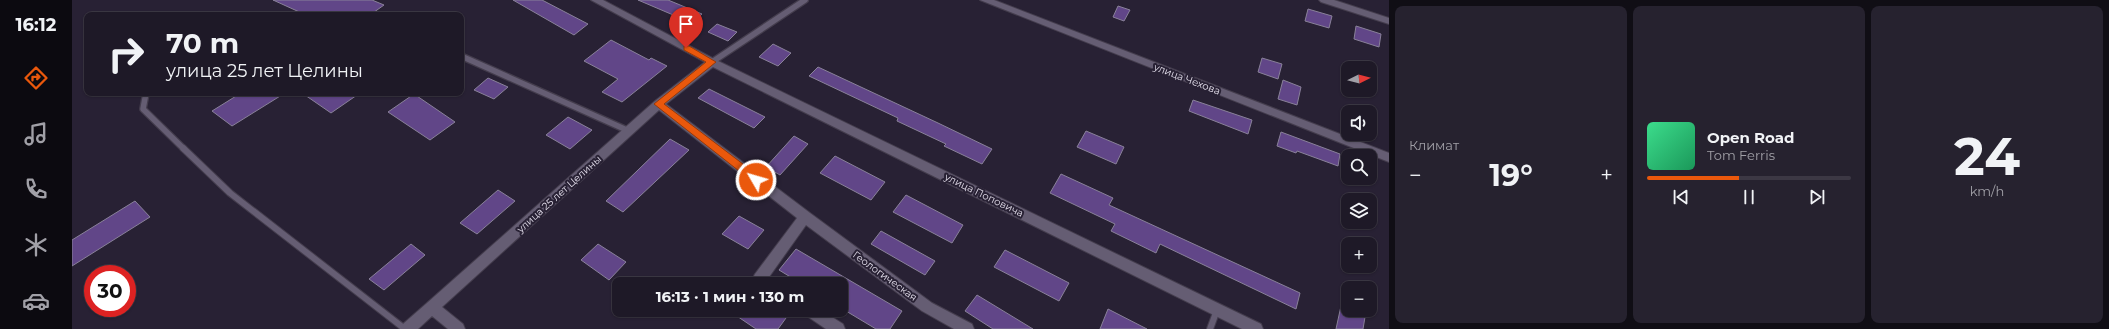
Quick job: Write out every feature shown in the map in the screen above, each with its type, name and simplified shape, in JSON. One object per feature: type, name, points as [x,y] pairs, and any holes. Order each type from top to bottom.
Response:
[{"type":"street","name":"улица Поповича","points":[[596,0],[712,62],[1256,329]]},
{"type":"street","name":"улица Чехова","points":[[985,0],[1389,158]]},
{"type":"street","points":[[1324,0],[1389,21]]},
{"type":"street","name":"улица 25 лет Целины","points":[[407,329],[659,104],[712,62]]},
{"type":"street","name":"Геологическая","points":[[659,104],[805,217],[927,307],[967,329]]},
{"type":"street","points":[[761,277],[805,217]]},
{"type":"street","points":[[432,307],[458,329]]},
{"type":"street","points":[[820,317],[838,329]]},
{"type":"lane","points":[[712,62],[805,0]]},
{"type":"lane","points":[[464,57],[629,132]]},
{"type":"lane","points":[[145,96],[143,109],[230,192],[407,329]]},
{"type":"lane","points":[[1210,329],[1217,310]]},
{"type":"building","points":[[273,0],[372,0],[384,5],[374,12],[299,12]]},
{"type":"building","points":[[513,0],[542,0],[588,24],[574,35]]},
{"type":"building","points":[[638,0],[668,0],[702,14],[692,23]]},
{"type":"building","points":[[1118,6],[1130,10],[1124,21],[1113,17]]},
{"type":"building","points":[[1308,9],[1332,16],[1329,28],[1305,21]]},
{"type":"building","points":[[717,24],[737,32],[728,41],[708,32]]},
{"type":"building","points":[[1356,26],[1381,34],[1379,47],[1354,39]]},
{"type":"building","points":[[611,40],[649,60],[651,58],[667,66],[622,102],[602,92],[618,79],[584,61]]},
{"type":"building","points":[[773,44],[791,53],[778,66],[759,57]]},
{"type":"building","points":[[1262,58],[1282,64],[1278,79],[1258,72]]},
{"type":"building","points":[[818,67],[992,149],[982,164],[944,146],[946,144],[897,121],[898,118],[809,76]]},
{"type":"building","points":[[488,78],[508,87],[494,99],[474,90]]},
{"type":"building","points":[[1283,80],[1301,87],[1297,105],[1278,99]]},
{"type":"building","points":[[709,89],[765,117],[754,128],[698,98]]},
{"type":"building","points":[[236,96],[280,96],[232,126],[212,111]]},
{"type":"building","points":[[306,96],[356,96],[331,113]]},
{"type":"building","points":[[411,96],[417,96],[455,122],[430,140],[388,112]]},
{"type":"building","points":[[1193,100],[1252,120],[1248,134],[1189,111]]},
{"type":"building","points":[[568,117],[592,130],[570,149],[546,135]]},
{"type":"building","points":[[1086,131],[1124,147],[1116,164],[1077,147]]},
{"type":"building","points":[[1281,132],[1340,154],[1338,166],[1297,151],[1296,153],[1277,146]]},
{"type":"building","points":[[794,136],[808,144],[780,175],[766,167]]},
{"type":"building","points":[[670,139],[689,150],[623,212],[606,201]]},
{"type":"building","points":[[835,156],[885,182],[871,200],[820,173]]},
{"type":"building","points":[[1061,174],[1113,198],[1109,205],[1300,293],[1296,309],[1160,244],[1156,253],[1111,231],[1115,224],[1050,193]]},
{"type":"building","points":[[498,190],[515,201],[477,234],[460,223]]},
{"type":"building","points":[[906,195],[963,225],[952,243],[893,212]]},
{"type":"building","points":[[135,201],[150,217],[72,266],[72,240]]},
{"type":"building","points":[[739,216],[764,230],[748,249],[722,234]]},
{"type":"building","points":[[881,231],[935,261],[925,275],[871,244]]},
{"type":"building","points":[[411,244],[425,255],[384,290],[369,279]]},
{"type":"building","points":[[598,244],[626,262],[609,280],[581,260]]},
{"type":"building","points":[[796,249],[844,277],[790,277],[779,270]]},
{"type":"building","points":[[1005,250],[1069,283],[1059,301],[994,267]]},
{"type":"building","points":[[848,279],[902,311],[890,329],[876,329],[848,312]]},
{"type":"building","points":[[977,295],[1033,329],[993,329],[965,311]]},
{"type":"building","points":[[1341,306],[1341,317],[1365,317],[1363,329],[1336,329]]},
{"type":"building","points":[[1108,309],[1147,329],[1100,329]]},
{"type":"building","points":[[738,317],[786,318],[778,329],[756,329]]},
{"type":"route","points":[[686,48],[712,62],[659,104],[756,180]]}]
